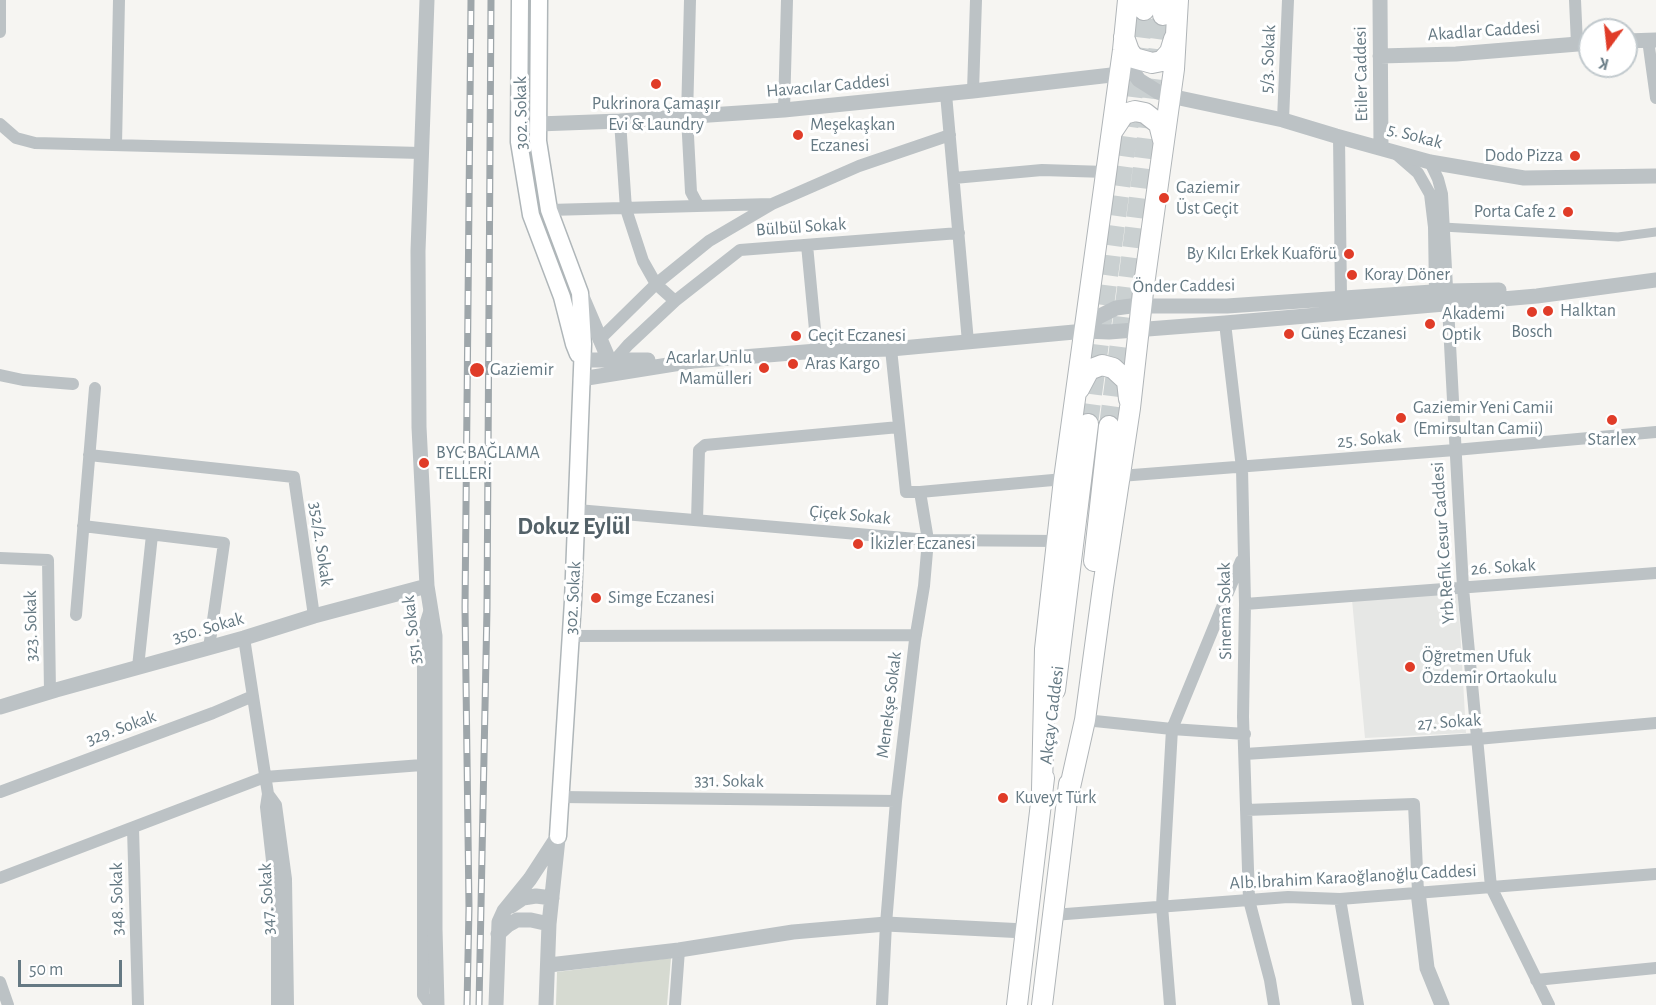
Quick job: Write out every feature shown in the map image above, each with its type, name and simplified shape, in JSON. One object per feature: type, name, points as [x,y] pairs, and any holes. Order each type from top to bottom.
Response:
[{"type":"highway","points":[[1042,790],[1045,649],[1064,479],[1128,0]]},
{"type":"highway","points":[[1068,796],[1085,720],[1131,408],[1141,307],[1170,96],[1178,0]]},
{"type":"highway","points":[[1124,37],[1134,58],[1152,63],[1162,61],[1170,52],[1176,34]]},
{"type":"highway","points":[[1111,133],[1124,114],[1135,111],[1145,112],[1159,124],[1164,143]]},
{"type":"highway","points":[[1076,396],[1089,370],[1102,365],[1113,368],[1127,381],[1131,408]]},
{"type":"highway","name":"Akçay Caddesi","points":[[1017,1005],[1088,424]]},
{"type":"highway","name":"Akçay Caddesi","points":[[1042,1005],[1068,796],[1109,426]]},
{"type":"main road","name":"302. Sokak","points":[[520,0],[519,142],[531,215],[562,297],[574,344],[581,360]]},
{"type":"main road","name":"302. Sokak","points":[[539,0],[538,141],[549,210],[580,293],[583,344],[571,636],[558,837]]},
{"type":"street","points":[[0,0],[0,32]]},
{"type":"street","points":[[116,145],[119,0]]},
{"type":"street","name":"351. Sokak","points":[[427,0],[418,251],[419,427],[426,586],[435,636],[429,765],[437,1005]]},
{"type":"street","points":[[690,0],[687,117],[690,192],[698,205]]},
{"type":"street","points":[[784,110],[787,0]]},
{"type":"street","points":[[974,91],[976,0]]},
{"type":"street","name":"5/3. Sokak","points":[[1283,120],[1288,0]]},
{"type":"street","name":"Etiler Caddesi","points":[[1380,0],[1380,56],[1387,149]]},
{"type":"street","points":[[1575,0],[1579,18]]},
{"type":"street","points":[[1652,40],[1656,98]]},
{"type":"street","name":"Akadlar Caddesi","points":[[1380,56],[1456,54],[1578,44]]},
{"type":"street","name":"Havacılar Caddesi","points":[[538,124],[784,110],[946,94],[1121,65]]},
{"type":"street","name":"5. Sokak","points":[[1121,65],[1139,80],[1158,92],[1170,96],[1283,120],[1430,162],[1524,178],[1656,176]]},
{"type":"street","points":[[946,94],[968,342]]},
{"type":"street","points":[[620,121],[626,209],[643,261],[656,284],[675,301]]},
{"type":"street","points":[[0,124],[16,138],[35,143],[421,153]]},
{"type":"street","points":[[599,340],[656,284],[709,241],[772,204],[859,166],[950,135]]},
{"type":"street","points":[[1339,137],[1341,297]]},
{"type":"street","name":"Yrb.Refik Cesur Caddesi","points":[[1387,149],[1418,173],[1430,194],[1443,296],[1463,588],[1491,887]]},
{"type":"street","name":"Yrb.Refik Cesur Caddesi","points":[[1430,162],[1442,194],[1443,296]]},
{"type":"street","points":[[954,178],[1042,170],[1106,172]]},
{"type":"street","points":[[549,210],[772,204]]},
{"type":"street","points":[[1443,226],[1618,237],[1656,232]]},
{"type":"street","name":"Bülbül Sokak","points":[[612,360],[675,301],[740,250],[959,233]]},
{"type":"street","points":[[807,245],[817,351]]},
{"type":"street","name":"Önder Caddesi","points":[[1084,331],[1098,317],[1116,308],[1227,306],[1341,297],[1443,296],[1614,287],[1656,280]]},
{"type":"street","points":[[580,293],[599,340],[612,360]]},
{"type":"street","name":"Önder Caddesi","points":[[1084,331],[1225,323],[1443,296]]},
{"type":"street","name":"Sinema Sokak","points":[[1225,323],[1242,468],[1249,900],[1270,980],[1274,1005]]},
{"type":"street","points":[[581,379],[693,361],[817,351],[891,348],[1084,331]]},
{"type":"street","points":[[891,348],[906,492],[1064,479]]},
{"type":"street","points":[[581,360],[693,361]]},
{"type":"street","points":[[0,375],[23,380],[73,384]]},
{"type":"street","points":[[76,615],[95,388]]},
{"type":"street","points":[[697,520],[699,450],[705,445],[899,427]]},
{"type":"street","name":"25. Sokak","points":[[1120,476],[1242,468],[1656,432]]},
{"type":"street","name":"352/2. Sokak","points":[[89,455],[294,477],[314,616]]},
{"type":"street","points":[[920,492],[927,540],[1058,541]]},
{"type":"street","name":"Çiçek Sokak","points":[[577,510],[927,540]]},
{"type":"street","points":[[83,526],[224,543],[209,648]]},
{"type":"street","points":[[138,667],[152,535]]},
{"type":"street","name":"Menekşe Sokak","points":[[882,1005],[896,801],[924,586],[927,540]]},
{"type":"street","points":[[1170,1005],[1162,906],[1172,729],[1242,557]]},
{"type":"street","name":"323. Sokak","points":[[0,558],[48,560],[50,692]]},
{"type":"street","name":"26. Sokak","points":[[1245,604],[1656,573]]},
{"type":"street","name":"350. Sokak","points":[[0,708],[314,616],[426,586]]},
{"type":"street","points":[[571,636],[916,635]]},
{"type":"street","name":"347. Sokak","points":[[244,638],[268,794],[266,807],[277,905],[277,1005]]},
{"type":"street","name":"329. Sokak","points":[[0,792],[213,714],[253,696]]},
{"type":"street","points":[[1085,720],[1245,734]]},
{"type":"street","name":"27. Sokak","points":[[1245,754],[1477,739],[1656,723]]},
{"type":"street","points":[[0,878],[266,777],[429,765],[423,995],[430,1005]]},
{"type":"street","name":"347. Sokak","points":[[268,794],[276,805],[286,879],[288,1005]]},
{"type":"street","name":"331. Sokak","points":[[561,797],[896,801]]},
{"type":"street","points":[[1246,810],[1414,804],[1418,892],[1427,968],[1442,1005]]},
{"type":"street","name":"348. Sokak","points":[[133,828],[138,1005]]},
{"type":"street","points":[[496,1005],[499,922],[504,911],[530,879],[558,837]]},
{"type":"street","points":[[546,1005],[549,924],[558,837]]},
{"type":"street","name":"Alb.İbrahim Karaoğlanoğlu Caddesi","points":[[1053,915],[1288,897],[1340,899],[1656,874]]},
{"type":"street","points":[[530,879],[554,881]]},
{"type":"street","points":[[1491,887],[1549,1005]]},
{"type":"street","points":[[504,911],[523,898],[536,896],[552,898]]},
{"type":"street","points":[[1340,899],[1358,1005]]},
{"type":"street","points":[[498,934],[517,920],[549,924]]},
{"type":"street","points":[[549,965],[679,950],[793,932],[886,924],[1025,931]]},
{"type":"street","points":[[675,1005],[679,950]]},
{"type":"street","points":[[1536,980],[1656,968]]},
{"type":"street","points":[[0,982],[8,1005]]},
{"type":"shaded area","name":"Öğretmen Ufuk Özdemir Ortaokulu","points":[[1458,593],[1466,733],[1365,738],[1352,600]]},
{"type":"shaded area","points":[[671,958],[667,1005],[556,1005],[557,972]]},
{"type":"tunnel","points":[[1088,424],[1144,10]]},
{"type":"tunnel","points":[[1109,426],[1163,15]]},
{"type":"railway","points":[[467,1005],[469,908],[465,607],[471,0]]},
{"type":"railway","points":[[479,1005],[487,608],[491,0]]},
{"type":"place","name":"Pukrinora Çamaşır Evi & Laundry","points":[[656,84]]},
{"type":"place","name":"Meşekaşkan Eczanesi","points":[[798,135]]},
{"type":"place","name":"Dodo Pizza","points":[[1575,156]]},
{"type":"place","name":"Gaziemir Üst Geçit","points":[[1164,198]]},
{"type":"place","name":"Porta Cafe 2","points":[[1568,212]]},
{"type":"place","name":"By Kılcı Erkek Kuaförü","points":[[1349,254]]},
{"type":"place","name":"Koray Döner","points":[[1352,275]]},
{"type":"place","name":"Halktan","points":[[1548,311]]},
{"type":"place","name":"Bosch","points":[[1532,312]]},
{"type":"place","name":"Akademi Optik","points":[[1430,324]]},
{"type":"place","name":"Güneş Eczanesi","points":[[1289,334]]},
{"type":"place","name":"Geçit Eczanesi","points":[[796,336]]},
{"type":"place","name":"Aras Kargo","points":[[793,364]]},
{"type":"place","name":"Acarlar Unlu Mamülleri","points":[[764,368]]},
{"type":"place","name":"Gaziemir","points":[[477,370]]},
{"type":"place","name":"Gaziemir Yeni Camii (Emirsultan Camii)","points":[[1401,418]]},
{"type":"place","name":"Starlex","points":[[1612,420]]},
{"type":"place","name":"BYC BAĞLAMA TELLERİ","points":[[424,463]]},
{"type":"place","name":"İkizler Eczanesi","points":[[858,544]]},
{"type":"place","name":"Simge Eczanesi","points":[[596,598]]},
{"type":"place","name":"Öğretmen Ufuk Özdemir Ortaokulu","points":[[1410,667]]},
{"type":"place","name":"Kuveyt Türk","points":[[1003,798]]},
{"type":"district","name":"Dokuz Eylül","points":[[574,527]]}]
